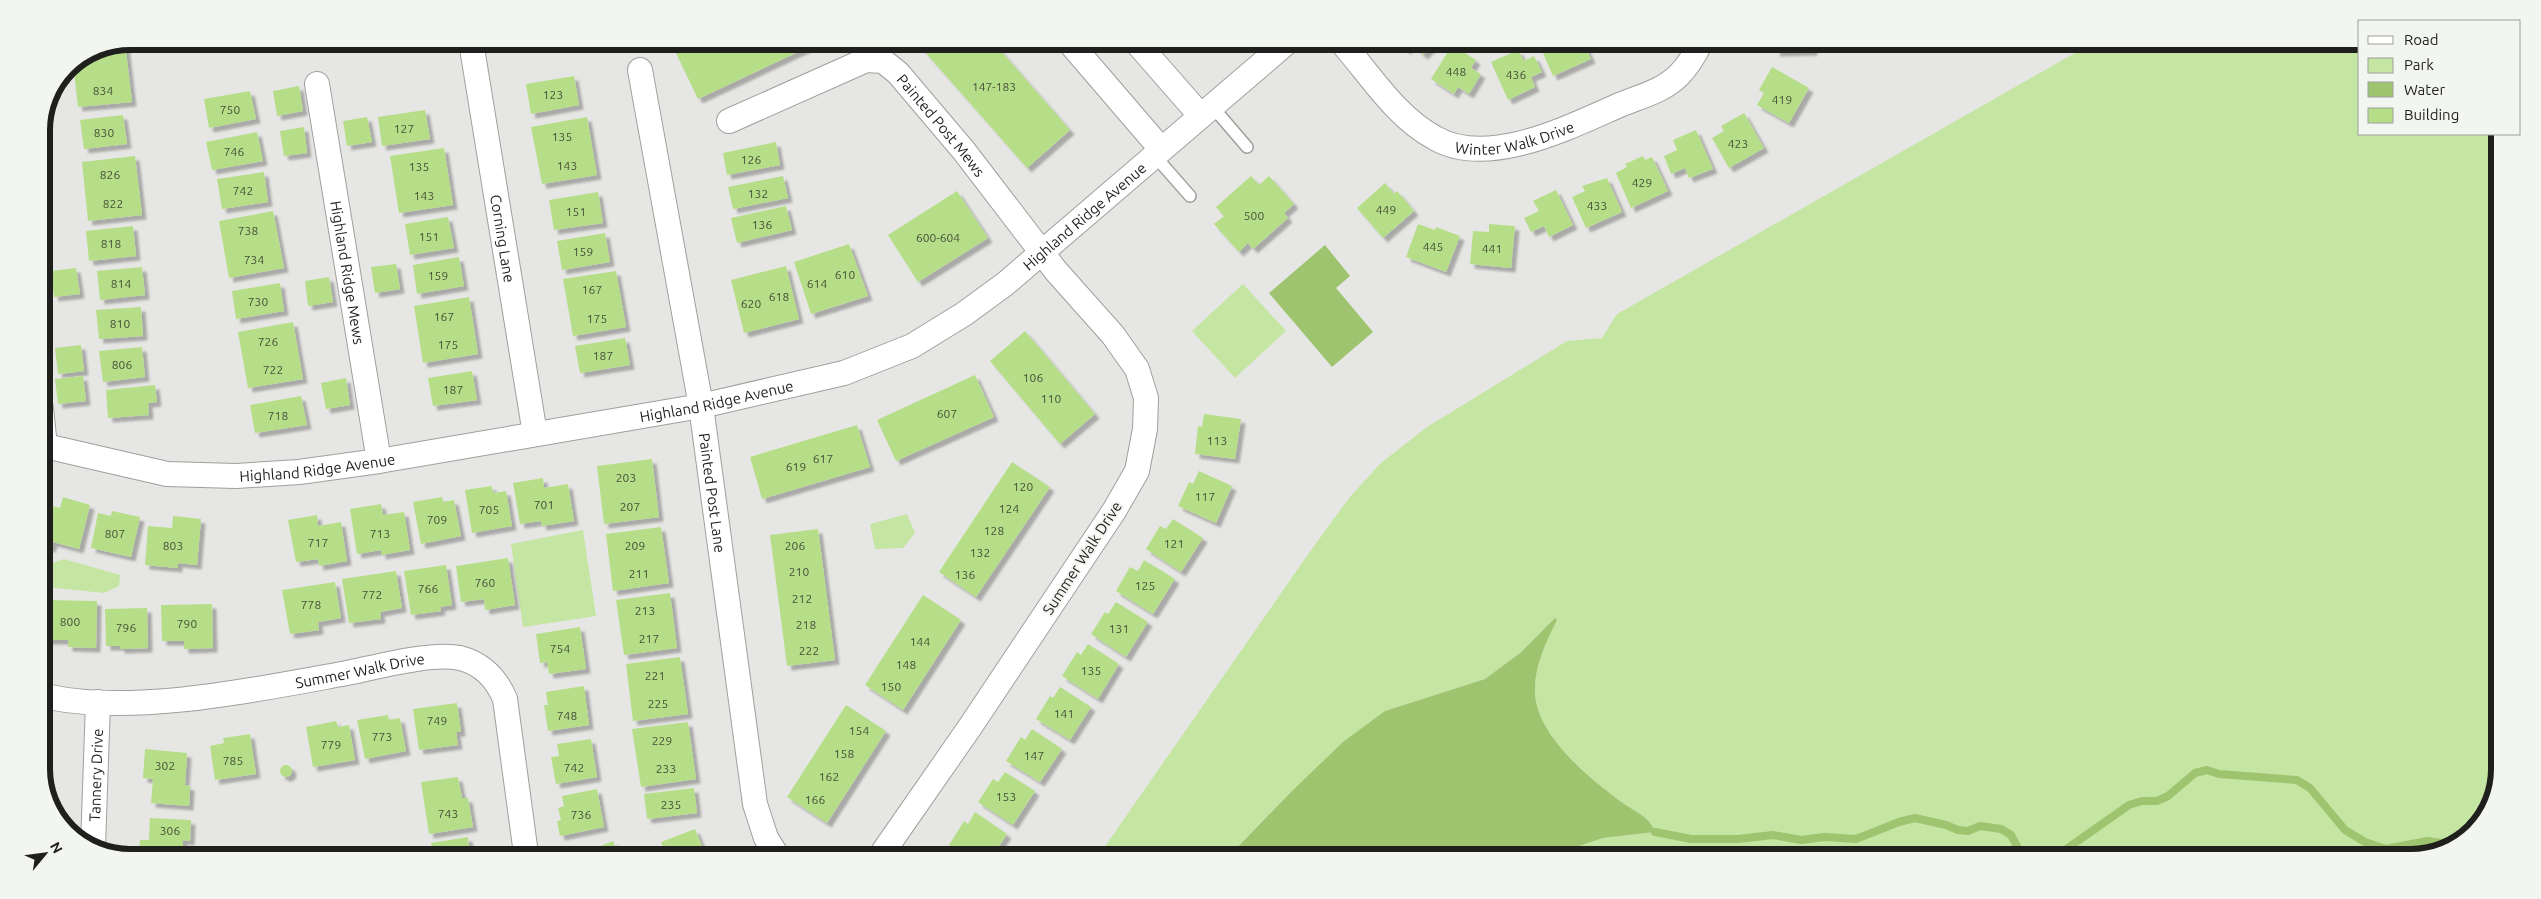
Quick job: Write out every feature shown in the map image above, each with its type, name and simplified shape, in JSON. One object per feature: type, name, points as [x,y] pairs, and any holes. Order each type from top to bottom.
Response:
[{"type":"street","name":"Corning Lane","points":[[472,50],[535,434]]},
{"type":"street","points":[[1076,50],[1158,152]]},
{"type":"street","points":[[1143,50],[1206,110]]},
{"type":"street","name":"Highland Ridge Avenue","points":[[50,447],[167,474],[236,476],[299,472],[379,462],[701,406],[844,373],[912,346],[964,314],[1042,253],[1278,50]]},
{"type":"street","name":"Winter Walk Drive","points":[[1348,50],[1404,115],[1436,139],[1472,149],[1513,146],[1572,126],[1654,93],[1679,75],[1696,50]]},
{"type":"street","name":"Painted Post Mews","points":[[729,121],[866,60],[883,61],[898,73],[964,152],[1042,253]]},
{"type":"street","name":"Painted Post Lane","points":[[640,70],[701,406],[755,804],[766,838],[773,849]]},
{"type":"street","name":"Highland Ridge Mews","points":[[317,84],[379,462]]},
{"type":"street","name":"Summer Walk Drive","points":[[885,849],[970,727],[1114,511],[1137,471],[1145,429],[1146,398],[1137,369],[1114,335],[1042,253]]},
{"type":"street","name":"Summer Walk Drive","points":[[50,696],[98,702],[142,702],[244,690],[423,658],[458,658],[479,664],[498,682],[505,699],[525,849]]},
{"type":"street","name":"Tannery Drive","points":[[93,840],[98,702]]},
{"type":"lane","points":[[1206,110],[1247,147]]},
{"type":"lane","points":[[1158,152],[1190,196]]},
{"type":"green space","points":[[2080,50],[2358,50],[2358,135],[2491,135],[2491,769],[2487,795],[2478,813],[2471,822],[2451,838],[2437,845],[2411,849],[1570,849],[1603,838],[1655,832],[1646,818],[1610,793],[1567,756],[1545,725],[1538,709],[1535,683],[1542,655],[1557,620],[1555,618],[1520,653],[1485,679],[1385,711],[1291,792],[1236,849],[1103,849],[1309,553],[1349,498],[1381,463],[1427,427],[1567,341],[1602,338],[1617,314]]},
{"type":"green space","points":[[1243,284],[1286,331],[1235,378],[1192,331]]},
{"type":"green space","points":[[907,514],[915,533],[903,548],[875,549],[870,524]]},
{"type":"green space","points":[[583,530],[596,616],[523,627],[511,544]]},
{"type":"green space","points":[[64,559],[120,575],[119,586],[104,593],[50,587],[50,564]]},
{"type":"water","points":[[1325,245],[1350,276],[1336,288],[1373,332],[1332,367],[1269,293]]},
{"type":"water","points":[[1555,618],[1557,620],[1536,673],[1535,692],[1544,724],[1566,754],[1579,767],[1625,805],[1645,818],[1653,826],[1655,832],[1603,838],[1570,849],[1236,849],[1343,742],[1385,711],[1485,679],[1520,653]]},
{"type":"water","points":[[344,848],[345,849],[280,849]]},
{"type":"building","points":[[674,50],[802,50],[698,99]]},
{"type":"building","points":[[923,50],[1000,50],[1070,130],[1027,168]]},
{"type":"building","points":[[1418,50],[1428,50],[1423,55]]},
{"type":"building","points":[[1449,50],[1460,50],[1476,60],[1471,68],[1481,74],[1469,94],[1458,87],[1454,94],[1431,79]]},
{"type":"building","points":[[1518,50],[1524,61],[1534,56],[1542,72],[1531,77],[1535,87],[1508,100],[1491,62]]},
{"type":"building","points":[[1542,50],[1587,50],[1591,59],[1553,76]]},
{"type":"building","points":[[1776,50],[1813,50],[1813,51],[1776,52]]},
{"type":"building","points":[[126,51],[132,102],[78,107],[74,72],[99,56]]},
{"type":"building","points":[[1772,67],[1809,88],[1789,123],[1757,105],[1764,93],[1759,90]]},
{"type":"building","points":[[574,76],[579,105],[531,114],[526,84]]},
{"type":"building","points":[[299,86],[303,111],[277,116],[273,91]]},
{"type":"building","points":[[250,91],[256,119],[209,128],[204,99]]},
{"type":"building","points":[[425,110],[430,139],[382,146],[378,117]]},
{"type":"building","points":[[1744,113],[1764,148],[1729,168],[1712,138],[1724,131],[1721,126]]},
{"type":"building","points":[[123,115],[127,144],[84,149],[80,120]]},
{"type":"building","points":[[367,117],[372,142],[347,146],[343,121]]},
{"type":"building","points":[[587,117],[597,175],[542,184],[531,127]]},
{"type":"building","points":[[304,127],[307,153],[284,156],[280,131]]},
{"type":"building","points":[[1696,130],[1713,169],[1689,178],[1685,168],[1671,174],[1664,156],[1677,150],[1673,140]]},
{"type":"building","points":[[257,132],[263,161],[212,170],[206,142]]},
{"type":"building","points":[[776,142],[780,165],[727,175],[723,153]]},
{"type":"building","points":[[444,148],[453,205],[399,213],[390,156]]},
{"type":"building","points":[[135,156],[142,215],[88,221],[82,162]]},
{"type":"building","points":[[1643,156],[1645,160],[1652,157],[1668,191],[1631,208],[1616,173],[1627,167],[1625,164]]},
{"type":"building","points":[[264,172],[268,202],[222,209],[217,179]]},
{"type":"building","points":[[783,176],[788,198],[733,209],[728,187]]},
{"type":"building","points":[[1251,176],[1259,185],[1269,176],[1294,204],[1284,213],[1288,218],[1253,249],[1248,243],[1239,252],[1214,224],[1224,216],[1216,207]]},
{"type":"building","points":[[1607,178],[1622,212],[1586,228],[1572,197],[1585,191],[1582,186]]},
{"type":"building","points":[[1385,183],[1394,194],[1397,191],[1414,211],[1383,238],[1357,208]]},
{"type":"building","points":[[1556,190],[1573,225],[1549,237],[1544,226],[1531,232],[1524,218],[1539,211],[1533,201]]},
{"type":"building","points":[[957,191],[988,238],[918,282],[888,235]]},
{"type":"building","points":[[598,192],[603,223],[554,230],[549,200]]},
{"type":"building","points":[[786,206],[792,230],[737,243],[731,218]]},
{"type":"building","points":[[273,211],[284,268],[229,278],[219,221]]},
{"type":"building","points":[[448,217],[454,248],[410,255],[405,224]]},
{"type":"building","points":[[1418,224],[1435,230],[1436,227],[1460,236],[1446,272],[1406,257]]},
{"type":"building","points":[[1489,224],[1515,226],[1511,268],[1470,264],[1473,231],[1489,232]]},
{"type":"building","points":[[133,226],[136,256],[89,261],[86,231]]},
{"type":"building","points":[[605,233],[610,262],[562,270],[557,241]]},
{"type":"building","points":[[849,244],[868,296],[811,314],[794,262]]},
{"type":"building","points":[[459,257],[464,286],[417,294],[413,265]]},
{"type":"building","points":[[396,264],[400,289],[375,293],[371,267]]},
{"type":"building","points":[[786,266],[799,319],[744,333],[731,280]]},
{"type":"building","points":[[142,267],[145,295],[100,300],[97,271]]},
{"type":"building","points":[[76,268],[80,294],[54,297],[51,271]]},
{"type":"building","points":[[616,271],[626,327],[573,336],[563,279]]},
{"type":"building","points":[[329,277],[333,302],[308,306],[305,281]]},
{"type":"building","points":[[280,283],[284,311],[236,319],[232,291]]},
{"type":"building","points":[[469,297],[478,354],[423,363],[414,306]]},
{"type":"building","points":[[141,307],[143,336],[99,339],[96,310]]},
{"type":"building","points":[[293,322],[303,379],[248,388],[238,332]]},
{"type":"building","points":[[1025,331],[1095,414],[1060,444],[990,361]]},
{"type":"building","points":[[625,338],[630,365],[580,373],[575,346]]},
{"type":"building","points":[[81,345],[84,371],[58,374],[55,348]]},
{"type":"building","points":[[142,347],[145,377],[103,382],[99,351]]},
{"type":"building","points":[[472,371],[477,400],[433,406],[428,378]]},
{"type":"building","points":[[975,375],[994,417],[896,461],[877,420]]},
{"type":"building","points":[[83,376],[86,401],[58,404],[55,379]]},
{"type":"building","points":[[346,378],[350,405],[326,409],[321,383]]},
{"type":"building","points":[[155,385],[157,402],[148,403],[149,415],[108,418],[106,390]]},
{"type":"building","points":[[301,396],[307,425],[255,433],[250,405]]},
{"type":"building","points":[[1204,414],[1241,419],[1235,459],[1195,454],[1198,426],[1202,427]]},
{"type":"building","points":[[857,425],[870,467],[762,499],[750,457]]},
{"type":"building","points":[[652,459],[659,517],[604,524],[597,466]]},
{"type":"building","points":[[1012,462],[1050,487],[976,597],[939,572]]},
{"type":"building","points":[[1199,471],[1232,486],[1216,523],[1178,506],[1189,482],[1193,484]]},
{"type":"building","points":[[543,478],[544,488],[568,484],[574,521],[542,526],[541,521],[520,524],[513,483]]},
{"type":"building","points":[[492,486],[493,493],[506,491],[512,526],[472,533],[465,490]]},
{"type":"building","points":[[63,497],[90,505],[79,549],[53,542],[50,548],[50,505],[60,508]]},
{"type":"building","points":[[442,497],[443,502],[454,500],[461,536],[421,544],[413,502]]},
{"type":"building","points":[[381,504],[383,515],[404,512],[410,550],[381,555],[381,550],[357,554],[350,509]]},
{"type":"building","points":[[112,511],[140,517],[131,557],[91,548],[98,513],[111,516]]},
{"type":"building","points":[[317,515],[318,526],[341,522],[347,561],[319,566],[318,559],[296,562],[288,520]]},
{"type":"building","points":[[173,516],[201,519],[197,565],[178,563],[178,568],[145,565],[148,526],[172,528]]},
{"type":"building","points":[[1173,519],[1203,538],[1181,572],[1146,549],[1160,526],[1166,529]]},
{"type":"building","points":[[661,527],[669,583],[613,591],[606,534]]},
{"type":"building","points":[[818,529],[835,660],[787,666],[770,535]]},
{"type":"building","points":[[508,558],[515,605],[485,610],[484,599],[461,602],[456,566]]},
{"type":"building","points":[[1144,560],[1175,579],[1153,614],[1116,591],[1130,567],[1138,571]]},
{"type":"building","points":[[446,565],[452,605],[440,607],[441,611],[411,615],[404,571]]},
{"type":"building","points":[[396,571],[402,608],[380,612],[381,619],[349,623],[342,579]]},
{"type":"building","points":[[335,582],[341,618],[318,622],[319,630],[290,634],[282,590]]},
{"type":"building","points":[[670,593],[677,648],[624,655],[616,600]]},
{"type":"building","points":[[923,595],[961,620],[903,710],[865,685]]},
{"type":"building","points":[[50,600],[97,601],[96,648],[68,647],[68,640],[50,640]]},
{"type":"building","points":[[1116,602],[1148,622],[1126,657],[1091,634],[1105,612],[1108,614]]},
{"type":"building","points":[[212,604],[213,648],[184,649],[184,641],[162,641],[161,605]]},
{"type":"building","points":[[147,608],[148,648],[120,649],[120,646],[106,646],[105,609]]},
{"type":"building","points":[[580,627],[586,669],[549,674],[547,662],[540,663],[536,634]]},
{"type":"building","points":[[1088,644],[1119,664],[1098,699],[1062,676],[1077,652],[1081,655]]},
{"type":"building","points":[[680,657],[688,714],[633,721],[626,664]]},
{"type":"building","points":[[584,686],[589,725],[548,731],[544,705],[548,705],[546,692]]},
{"type":"building","points":[[1060,687],[1091,707],[1070,740],[1036,719],[1050,696],[1053,698]]},
{"type":"building","points":[[457,703],[461,732],[456,732],[458,745],[419,750],[413,709]]},
{"type":"building","points":[[846,705],[886,731],[827,823],[787,797]]},
{"type":"building","points":[[388,715],[389,720],[400,718],[406,751],[365,759],[357,720]]},
{"type":"building","points":[[336,721],[338,727],[349,725],[355,760],[313,767],[306,727]]},
{"type":"building","points":[[688,722],[696,779],[641,787],[632,729]]},
{"type":"building","points":[[1032,729],[1062,749],[1040,782],[1006,761],[1021,737],[1025,740]]},
{"type":"building","points":[[250,734],[256,774],[215,780],[210,746],[224,743],[223,738]]},
{"type":"building","points":[[591,739],[597,777],[556,784],[551,757],[559,756],[557,744]]},
{"type":"building","points":[[145,749],[187,753],[185,785],[190,786],[189,806],[151,803],[153,779],[143,778]]},
{"type":"building","points":[[288,765],[291,766],[291,776],[284,777],[281,776],[280,769],[281,766]]},
{"type":"building","points":[[1005,772],[1035,791],[1013,825],[978,802],[993,779],[998,782]]},
{"type":"building","points":[[458,777],[462,798],[468,798],[473,827],[429,834],[421,782]]},
{"type":"building","points":[[694,788],[697,813],[647,819],[644,794]]},
{"type":"building","points":[[597,789],[604,827],[560,836],[557,821],[561,820],[558,808],[564,806],[562,796]]},
{"type":"building","points":[[975,812],[1007,834],[997,849],[955,849],[949,845],[964,821],[968,824]]},
{"type":"building","points":[[150,818],[191,820],[190,841],[183,840],[183,849],[139,849],[140,840],[149,840]]},
{"type":"building","points":[[695,829],[703,849],[664,849],[661,842]]},
{"type":"building","points":[[468,837],[469,849],[432,849],[431,843]]},
{"type":"building","points":[[613,841],[616,849],[593,849]]},
{"type":"waterway","points":[[2066,849],[2129,805],[2142,801],[2157,801],[2168,796],[2195,773],[2207,770],[2219,774],[2297,780],[2310,788],[2345,830],[2365,842],[2386,849]]},
{"type":"waterway","points":[[1655,832],[1691,839],[1738,839],[1773,835],[1801,840],[1824,837],[1856,839],[1899,822],[1915,818],[1946,825],[1958,830],[1968,831],[1980,826],[2001,829],[2011,835],[2017,846],[2016,849]]},
{"type":"waterway","points":[[2386,849],[2427,841],[2441,843]]}]
